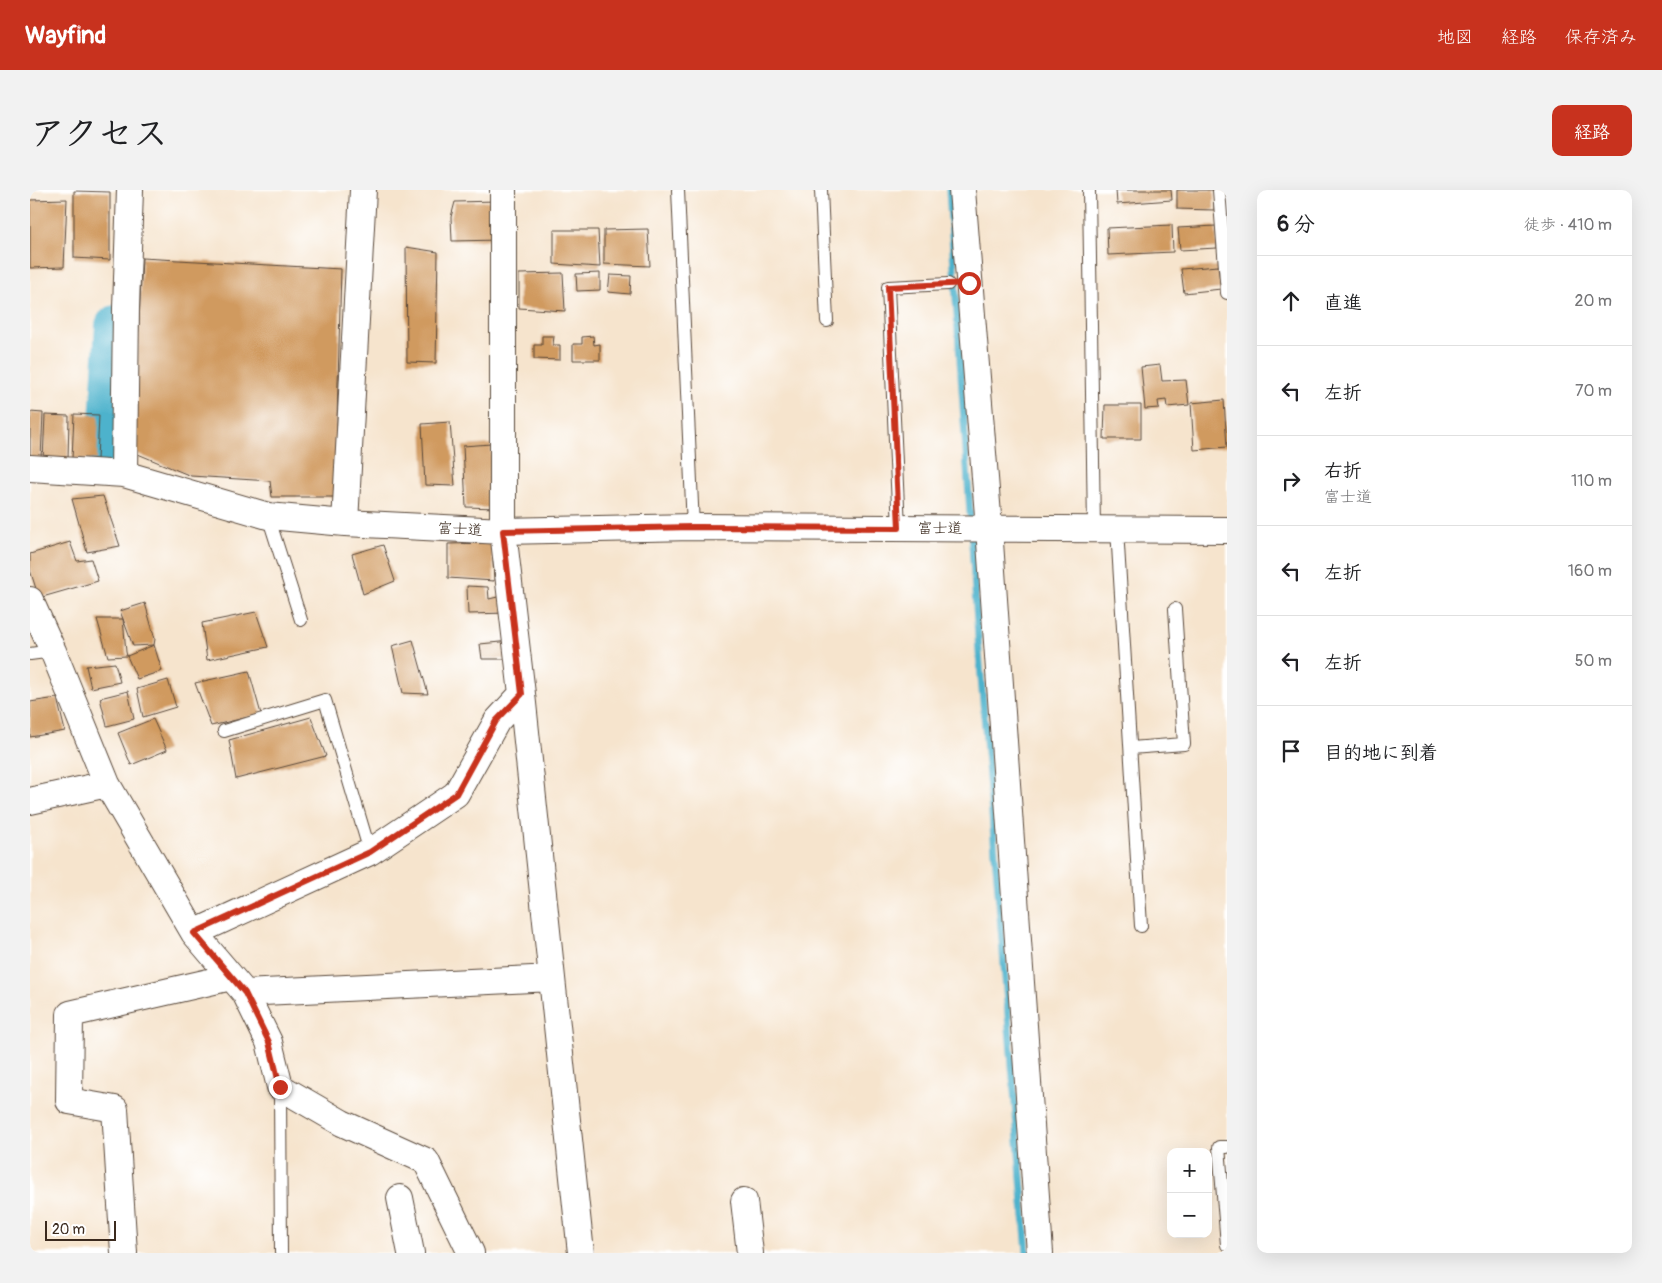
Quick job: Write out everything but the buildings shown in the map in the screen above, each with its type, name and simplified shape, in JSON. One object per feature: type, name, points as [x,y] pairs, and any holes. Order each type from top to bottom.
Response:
[{"type":"street","points":[[124,474],[126,308],[130,190]]},
{"type":"street","points":[[344,523],[363,190]]},
{"type":"street","points":[[503,190],[503,531],[582,1253]]},
{"type":"street","points":[[962,190],[958,284],[1040,1253]]},
{"type":"street","name":"富士道","points":[[30,468],[124,474],[268,516],[344,523],[503,531],[693,527],[1227,530]]},
{"type":"street","points":[[30,600],[42,652],[107,784],[194,933],[238,985],[269,1042],[280,1087],[342,1123],[426,1161],[471,1253]]},
{"type":"street","points":[[194,933],[370,852],[456,794],[496,721],[522,694]]},
{"type":"street","points":[[30,801],[107,784]]},
{"type":"street","points":[[124,1253],[115,1109],[69,1101],[70,1014],[238,985],[552,978]]},
{"type":"street","points":[[400,1198],[411,1253]]},
{"type":"street","points":[[744,1201],[750,1253]]},
{"type":"lane","points":[[678,190],[693,527]]},
{"type":"lane","points":[[821,190],[827,321]]},
{"type":"lane","points":[[1089,190],[1106,529],[1131,748],[1142,926]]},
{"type":"lane","points":[[1219,190],[1227,294]]},
{"type":"lane","points":[[899,528],[888,287],[958,284]]},
{"type":"lane","points":[[268,516],[301,620]]},
{"type":"lane","points":[[1131,748],[1184,744],[1175,609]]},
{"type":"lane","points":[[224,731],[325,700],[370,852]]},
{"type":"lane","points":[[280,1087],[281,1253]]},
{"type":"lane","points":[[1227,1147],[1219,1147],[1227,1245]]},
{"type":"waterway","points":[[949,190],[979,652],[1027,1253]]},
{"type":"waterway","points":[[108,453],[116,326]]},
{"type":"route","points":[[280,1087],[269,1042],[245,993],[194,933],[370,852],[456,794],[496,721],[522,694],[503,531],[693,527],[899,528],[888,287],[969,283]]}]
